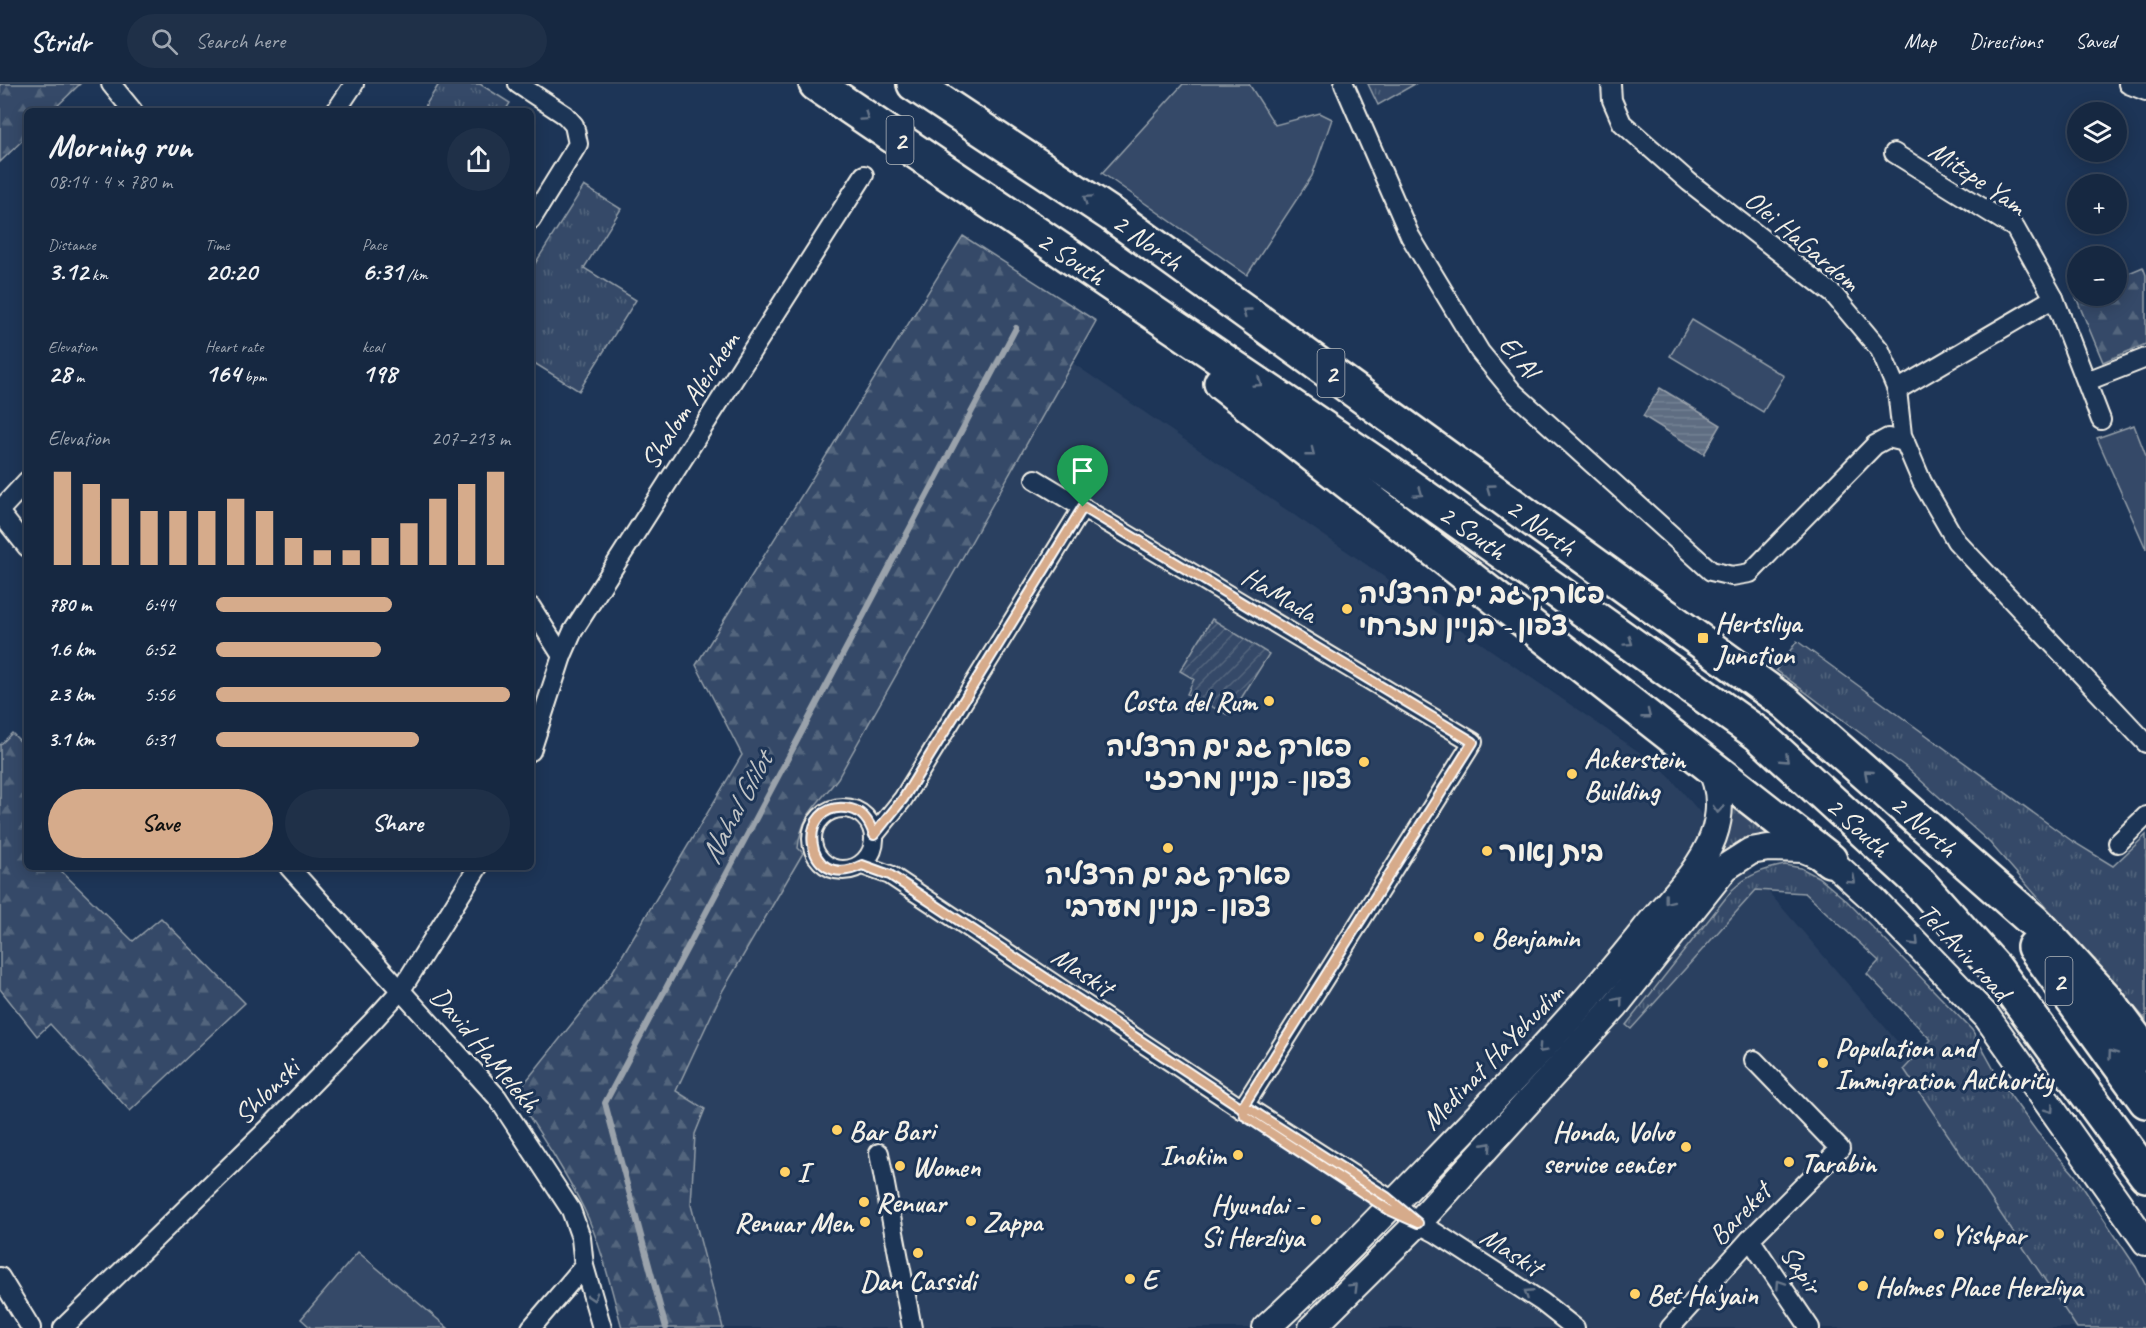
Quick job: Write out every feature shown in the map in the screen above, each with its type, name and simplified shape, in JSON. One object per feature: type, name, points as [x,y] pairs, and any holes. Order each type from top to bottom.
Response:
[{"type":"highway","name":"2 South","points":[[816,84],[1406,484],[1758,734],[1916,879],[1979,950],[2146,1175]]},
{"type":"highway","name":"2 North","points":[[914,84],[1112,215],[1786,703],[1969,864],[2036,950],[2146,1101]]},
{"type":"highway","points":[[984,197],[1830,860]]},
{"type":"highway","points":[[1969,864],[2040,927],[2106,999],[2146,1053]]},
{"type":"street","points":[[111,84],[131,108]]},
{"type":"street","points":[[338,108],[354,84]]},
{"type":"street","points":[[518,84],[565,115],[574,125],[578,144],[534,215]]},
{"type":"street","name":"El Al","points":[[1344,84],[1410,236],[1480,352],[1513,392],[1711,571],[1732,576],[1750,573],[1875,445],[1888,438],[1905,442]]},
{"type":"street","name":"Olei HaGardom","points":[[1611,84],[1612,100],[1622,123],[1689,182],[1833,294],[1880,350],[1897,390],[1905,442],[1922,482],[1956,540],[2146,743]]},
{"type":"street","points":[[2128,84],[2146,91]]},
{"type":"street","name":"Mitzpe Yam","points":[[1894,153],[2015,228],[2054,298],[2102,420]]},
{"type":"street","name":"Shalom Aleichem","points":[[562,656],[580,621],[864,175]]},
{"type":"street","points":[[1897,390],[2054,298]]},
{"type":"street","points":[[2087,381],[2146,358]]},
{"type":"street","name":"HaMada","points":[[1035,479],[1473,742],[1242,1108]]},
{"type":"street","points":[[24,484],[0,512],[24,543]]},
{"type":"street","points":[[874,835],[864,816],[844,807],[833,809],[820,817],[814,826],[811,838],[812,849],[818,860],[826,867],[842,871],[862,865],[872,851],[874,835],[903,799],[1083,507]]},
{"type":"street","points":[[534,612],[562,656],[534,742]]},
{"type":"street","name":"Medinat HaYehudim","points":[[1266,1328],[1392,1206],[1593,995],[1704,854],[1717,823],[1719,804],[1715,776],[1708,763]]},
{"type":"street","points":[[2118,843],[2146,816]]},
{"type":"street","name":"Medinat HaYehudim","points":[[1312,1328],[1418,1223],[1616,1005],[1726,867],[1751,851],[1768,848],[1803,849],[1830,860]]},
{"type":"street","name":"Tel-Aviv road","points":[[1830,860],[1874,900],[1987,1017],[2146,1242]]},
{"type":"street","name":"Maskit","points":[[862,865],[890,875],[1242,1108],[1245,1116],[1542,1302],[1575,1328]]},
{"type":"street","name":"David HaMelekh","points":[[292,870],[493,1092],[571,1210],[581,1238],[584,1266],[602,1328]]},
{"type":"street","name":"Shlonski","points":[[63,1328],[267,1130],[401,990],[476,870]]},
{"type":"street","name":"Bareket","points":[[1670,1328],[1750,1239],[1840,1149],[1754,1060]]},
{"type":"street","points":[[879,1153],[912,1328]]},
{"type":"street","name":"Sapir","points":[[1750,1239],[1810,1328]]},
{"type":"street","points":[[531,1328],[584,1266]]},
{"type":"street","points":[[0,1276],[31,1328]]},
{"type":"shaded area","points":[[1064,357],[1661,767],[2050,1219],[2127,1328],[684,1328],[634,1127],[719,979]]},
{"type":"shaded area","points":[[1660,388],[1721,425],[1704,454],[1643,416]]},
{"type":"green space","points":[[0,84],[80,84],[55,108],[24,108],[24,139],[0,162]]},
{"type":"green space","points":[[439,84],[480,84],[510,103],[507,108],[424,108]]},
{"type":"green space","points":[[1183,84],[1249,84],[1275,125],[1320,113],[1332,119],[1312,176],[1247,275],[1102,173]]},
{"type":"green space","points":[[1368,84],[1415,84],[1378,105]]},
{"type":"green space","points":[[584,186],[621,209],[584,268],[636,300],[579,391],[534,363],[534,265]]},
{"type":"green space","points":[[963,236],[1096,321],[838,778],[807,817],[798,848],[803,853],[723,990],[676,1091],[705,1109],[695,1134],[691,1205],[723,1328],[622,1328],[601,1253],[584,1209],[560,1165],[515,1095],[610,976],[742,755],[696,665]]},
{"type":"green space","points":[[2143,267],[2146,275],[2146,344],[2103,362],[2080,306],[2127,306],[2127,274]]},
{"type":"green space","points":[[1692,320],[1784,376],[1763,412],[1670,356]]},
{"type":"green space","points":[[2134,425],[2146,456],[2146,549],[2097,438]]},
{"type":"green space","points":[[1212,619],[1269,654],[1230,716],[1187,694],[1194,679],[1180,671]]},
{"type":"green space","points":[[1797,641],[2072,841],[2113,866],[2146,835],[2146,1020],[1990,843],[1907,768],[1776,670]]},
{"type":"green space","points":[[12,733],[24,745],[24,870],[60,870],[133,941],[161,918],[245,1003],[130,1111],[50,1024],[37,1036],[0,989],[0,745]]},
{"type":"green space","points":[[1728,802],[1796,842],[1724,860],[1715,855]]},
{"type":"green space","points":[[1785,865],[1801,868],[1818,877],[1847,901],[1972,1030],[2002,1084],[2037,1132],[2074,1174],[2136,1267],[2146,1286],[2146,1328],[2077,1328],[1904,1069],[1931,1040],[1867,974],[1879,961],[1805,893],[1756,890],[1631,1029],[1626,1025],[1732,890],[1756,873]]},
{"type":"green space","points":[[358,1252],[448,1328],[311,1328],[301,1319]]},
{"type":"waterway","name":"Nahal Glilot","points":[[666,1328],[605,1103],[1016,328]]},
{"type":"place","name":"פארק גב ים הרצליה צפון - בניין מזרחי","points":[[1347,609]]},
{"type":"place","name":"Hertsliya Junction","points":[[1703,638]]},
{"type":"place","name":"Costa del Rum","points":[[1269,701]]},
{"type":"place","name":"פארק גב ים הרצליה צפון - בניין מרכזי","points":[[1364,762]]},
{"type":"place","name":"Ackerstein Building","points":[[1572,774]]},
{"type":"place","name":"פארק גב ים הרצליה צפון - בניין מערבי","points":[[1168,848]]},
{"type":"place","name":"בית נאור","points":[[1487,851]]},
{"type":"place","name":"Benjamin","points":[[1479,937]]},
{"type":"place","name":"Population and Immigration Authority","points":[[1823,1063]]},
{"type":"place","name":"Bar Bari","points":[[837,1130]]},
{"type":"place","name":"Honda, Volvo service center","points":[[1686,1147]]},
{"type":"place","name":"Inokim","points":[[1238,1155]]},
{"type":"place","name":"Tarabin","points":[[1789,1162]]},
{"type":"place","name":"Women","points":[[900,1166]]},
{"type":"place","name":"I","points":[[785,1172]]},
{"type":"place","name":"Renuar","points":[[864,1202]]},
{"type":"place","name":"Hyundai - Si Herzliya","points":[[1316,1220]]},
{"type":"place","name":"Zappa","points":[[971,1221]]},
{"type":"place","name":"Renuar Men","points":[[865,1222]]},
{"type":"place","name":"Yishpar","points":[[1939,1234]]},
{"type":"place","name":"Dan Cassidi","points":[[918,1253]]},
{"type":"place","name":"E","points":[[1130,1279]]},
{"type":"place","name":"Holmes Place Herzliya","points":[[1863,1286]]},
{"type":"place","name":"Bet Ha'yain","points":[[1635,1294]]},
{"type":"route","points":[[1083,507],[903,799],[874,835],[871,825],[855,810],[844,807],[833,809],[820,817],[814,826],[811,838],[812,849],[818,860],[826,867],[837,871],[862,865],[890,875],[1242,1108],[1250,1109],[1387,1197],[1418,1223],[1389,1210],[1245,1116],[1242,1108],[1473,742],[1083,507]]}]
